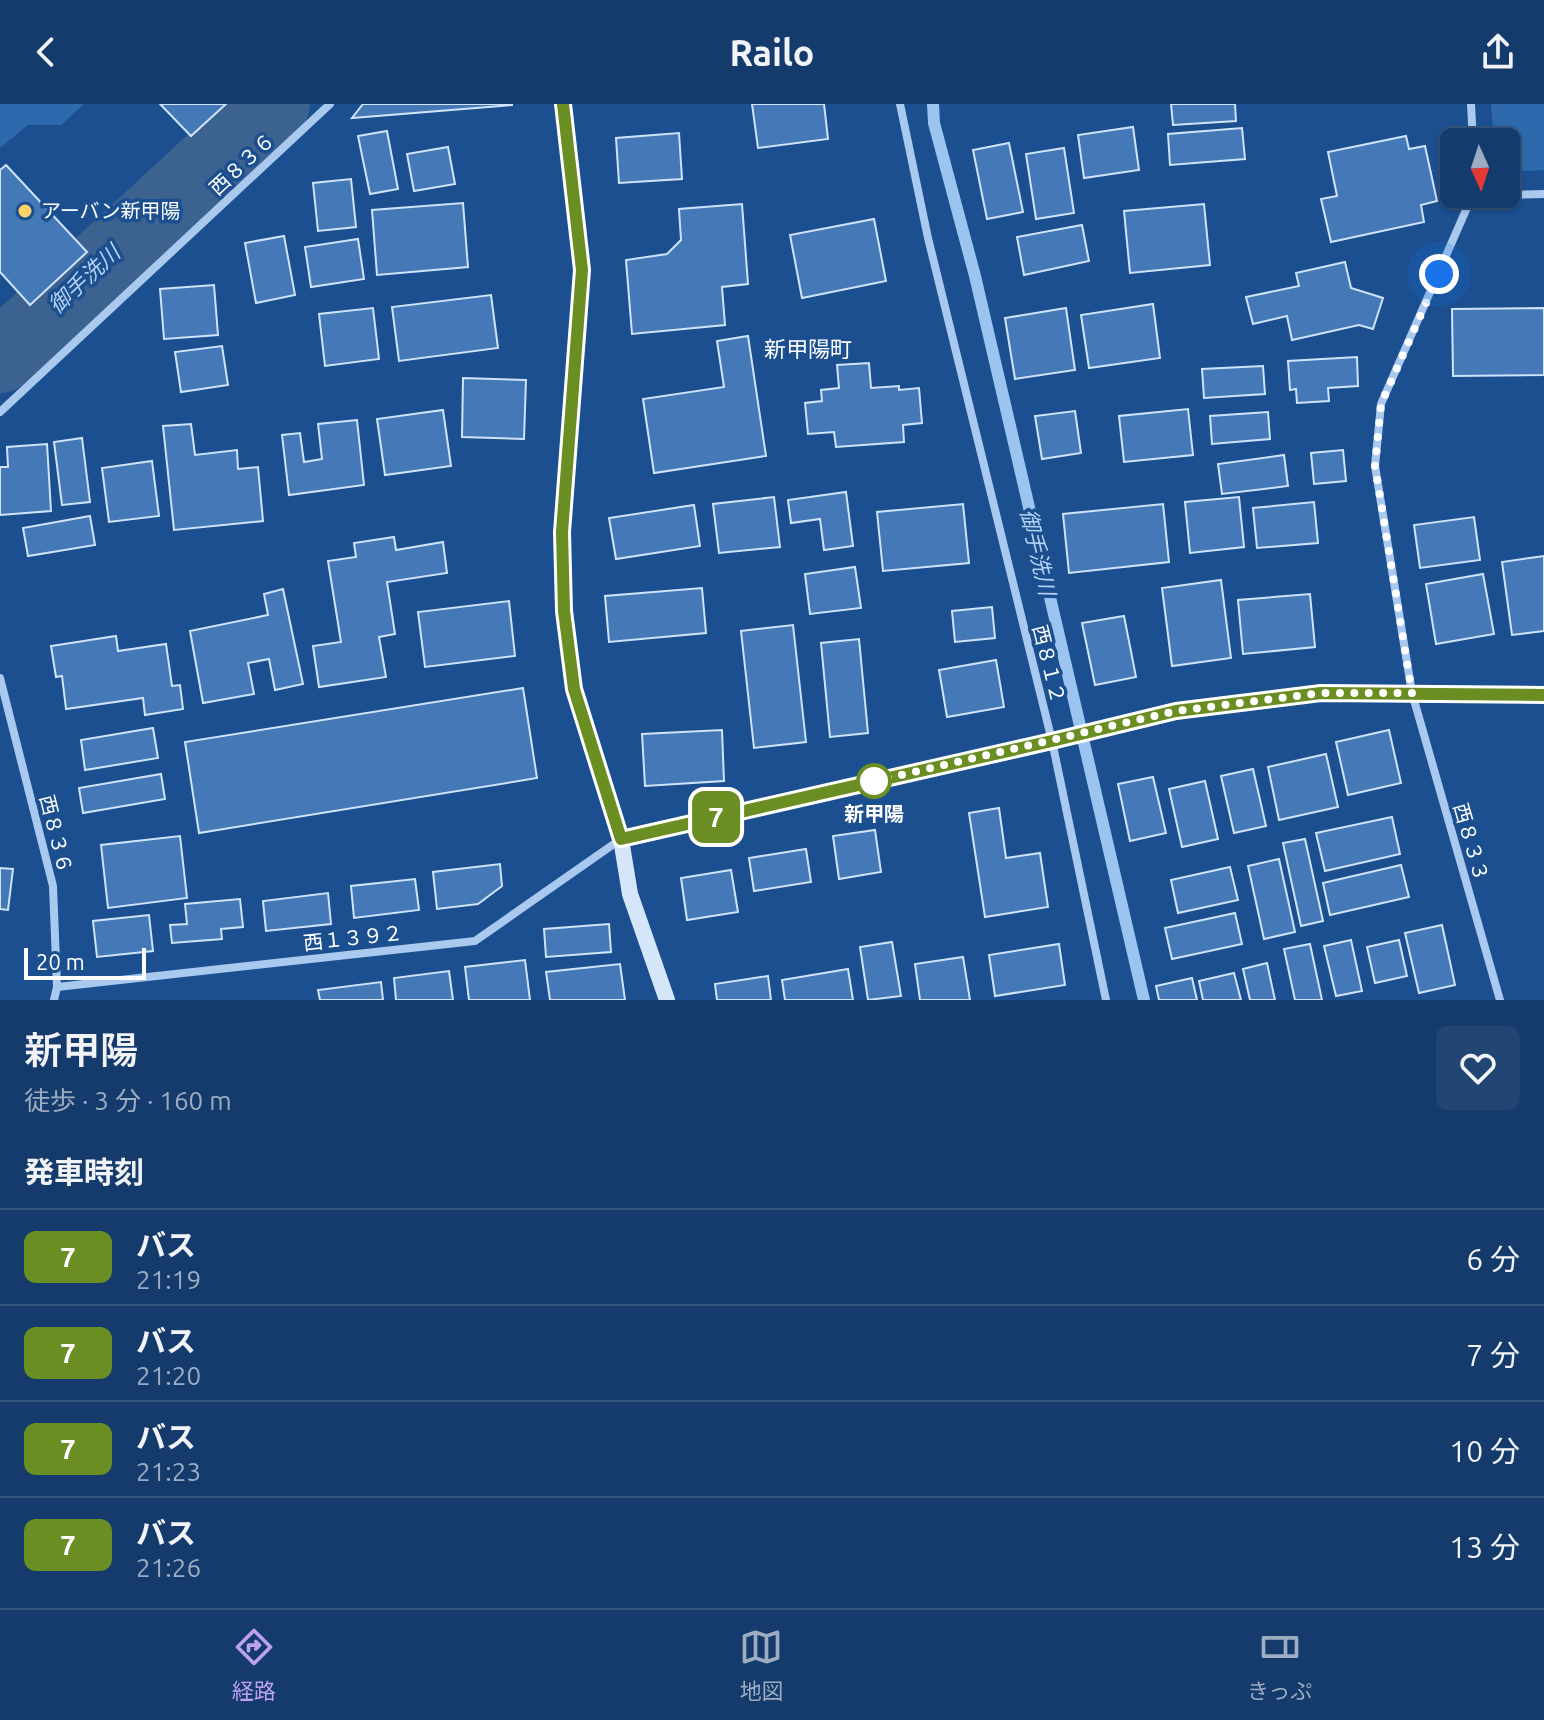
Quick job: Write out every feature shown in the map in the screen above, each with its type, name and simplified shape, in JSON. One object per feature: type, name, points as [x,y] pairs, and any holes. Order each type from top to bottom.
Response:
[{"type":"street","name":"西８３６","points":[[0,412],[330,104]]},
{"type":"street","points":[[563,104],[582,270],[562,532],[564,611],[574,689],[621,839],[630,894],[667,1000]]},
{"type":"street","name":"西８１２","points":[[900,104],[928,238],[1052,741],[1106,1000]]},
{"type":"street","points":[[1471,104],[1472,128]]},
{"type":"street","points":[[1520,194],[1544,194]]},
{"type":"street","name":"西８３３","points":[[1467,208],[1381,404],[1375,466],[1412,693],[1500,1000]]},
{"type":"street","name":"西８３６","points":[[0,678],[4,712],[53,886],[57,987],[54,1000]]},
{"type":"street","points":[[621,839],[1176,711],[1321,693],[1544,695]]},
{"type":"street","name":"西１３９２","points":[[57,987],[475,941],[621,839]]},
{"type":"shaded area","points":[[0,104],[84,104],[61,125],[28,125],[0,148]]},
{"type":"shaded area","points":[[1491,104],[1544,104],[1544,170],[1523,171],[1520,168],[1520,128],[1493,128]]},
{"type":"building","points":[[160,104],[226,104],[191,136]]},
{"type":"building","points":[[363,104],[512,104],[512,105],[352,118]]},
{"type":"building","points":[[752,104],[824,104],[828,139],[758,148]]},
{"type":"building","points":[[1171,104],[1235,104],[1236,121],[1173,125]]},
{"type":"building","points":[[1133,127],[1139,170],[1084,178],[1078,135]]},
{"type":"building","points":[[1242,128],[1245,159],[1170,165],[1168,134]]},
{"type":"building","points":[[387,131],[398,189],[370,194],[358,136]]},
{"type":"building","points":[[679,133],[682,179],[619,183],[616,138]]},
{"type":"building","points":[[1406,136],[1409,149],[1425,146],[1437,201],[1421,205],[1424,222],[1331,242],[1321,199],[1337,196],[1328,152]]},
{"type":"building","points":[[1009,143],[1023,212],[987,219],[973,150]]},
{"type":"building","points":[[448,147],[455,184],[414,191],[407,154]]},
{"type":"building","points":[[1064,148],[1074,213],[1036,219],[1026,154]]},
{"type":"building","name":"アーバン新甲陽","points":[[6,165],[87,252],[30,305],[0,272],[0,170]]},
{"type":"building","points":[[351,179],[356,227],[318,231],[313,183]]},
{"type":"building","points":[[463,203],[468,267],[377,275],[372,210]]},
{"type":"building","points":[[742,204],[748,284],[722,287],[725,325],[632,334],[626,260],[667,254],[681,240],[679,209]]},
{"type":"building","points":[[1204,204],[1210,265],[1130,273],[1124,211]]},
{"type":"building","points":[[874,219],[886,281],[802,298],[790,235]]},
{"type":"building","points":[[1082,225],[1089,261],[1024,275],[1017,237]]},
{"type":"building","points":[[284,236],[295,295],[256,303],[245,243]]},
{"type":"building","points":[[358,239],[364,279],[311,287],[305,247]]},
{"type":"building","points":[[1345,262],[1351,288],[1383,298],[1373,329],[1359,325],[1292,340],[1287,316],[1253,324],[1246,297],[1299,286],[1296,273]]},
{"type":"building","points":[[214,285],[218,335],[164,339],[160,289]]},
{"type":"building","points":[[491,295],[498,348],[399,361],[392,307]]},
{"type":"building","points":[[1153,304],[1160,358],[1089,368],[1081,315]]},
{"type":"building","points":[[373,308],[379,359],[325,366],[319,314]]},
{"type":"building","points":[[1066,308],[1075,370],[1015,379],[1005,318]]},
{"type":"building","points":[[1544,308],[1544,375],[1453,376],[1452,309]]},
{"type":"building","points":[[748,336],[766,456],[654,473],[643,399],[724,387],[717,341]]},
{"type":"building","points":[[222,346],[228,385],[181,392],[175,352]]},
{"type":"building","points":[[1357,357],[1358,386],[1328,388],[1329,401],[1297,403],[1296,389],[1290,390],[1288,361]]},
{"type":"building","points":[[869,363],[871,388],[919,388],[922,423],[903,425],[904,442],[836,447],[834,432],[808,434],[805,403],[822,401],[821,390],[839,388],[837,365]]},
{"type":"building","points":[[1263,366],[1265,394],[1204,398],[1202,369]]},
{"type":"building","points":[[463,378],[526,380],[524,439],[462,437]]},
{"type":"building","points":[[1188,409],[1193,455],[1124,462],[1119,416]]},
{"type":"building","points":[[443,410],[451,466],[385,475],[377,419]]},
{"type":"building","points":[[1075,411],[1081,453],[1042,459],[1035,416]]},
{"type":"building","points":[[1268,412],[1270,439],[1212,444],[1210,416]]},
{"type":"building","points":[[357,420],[364,485],[289,495],[282,435],[300,433],[304,462],[322,459],[318,424]]},
{"type":"building","points":[[191,424],[195,455],[237,450],[238,469],[258,467],[263,521],[174,530],[163,426]]},
{"type":"building","points":[[82,438],[90,502],[62,505],[54,442]]},
{"type":"building","points":[[47,444],[51,511],[0,515],[0,467],[8,467],[7,447]]},
{"type":"building","points":[[1343,450],[1346,481],[1314,484],[1311,453]]},
{"type":"building","points":[[1284,455],[1288,486],[1222,494],[1218,464]]},
{"type":"building","points":[[152,461],[159,516],[109,522],[102,468]]},
{"type":"building","points":[[846,492],[853,546],[824,550],[820,519],[791,523],[788,500]]},
{"type":"building","points":[[774,497],[780,547],[719,553],[713,504]]},
{"type":"building","points":[[1239,497],[1244,547],[1190,553],[1185,502]]},
{"type":"building","points":[[1314,502],[1318,543],[1257,548],[1253,508]]},
{"type":"building","points":[[963,504],[969,563],[883,571],[877,512]]},
{"type":"building","points":[[1163,504],[1169,562],[1069,573],[1063,514]]},
{"type":"building","points":[[694,505],[700,546],[616,559],[609,518]]},
{"type":"building","points":[[90,516],[95,545],[28,556],[23,528]]},
{"type":"building","points":[[1474,517],[1480,560],[1420,568],[1414,525]]},
{"type":"building","points":[[394,537],[396,550],[443,542],[447,573],[387,582],[395,634],[379,637],[386,677],[319,687],[313,646],[341,642],[328,561],[356,557],[354,543]]},
{"type":"building","points":[[1544,556],[1544,631],[1512,635],[1502,562]]},
{"type":"building","points":[[855,567],[861,608],[810,614],[805,574]]},
{"type":"building","points":[[1483,574],[1494,634],[1436,644],[1426,584]]},
{"type":"building","points":[[1221,580],[1231,658],[1172,666],[1162,588]]},
{"type":"building","points":[[702,588],[706,633],[609,642],[605,596]]},
{"type":"building","points":[[283,589],[303,684],[275,690],[269,659],[248,663],[254,694],[203,703],[190,631],[268,615],[264,594]]},
{"type":"building","points":[[1310,594],[1315,647],[1243,654],[1238,600]]},
{"type":"building","points":[[509,601],[515,656],[425,667],[418,612]]},
{"type":"building","points":[[992,607],[995,638],[955,642],[952,611]]},
{"type":"building","points":[[1124,616],[1136,677],[1095,685],[1082,623]]},
{"type":"building","points":[[793,625],[806,742],[754,748],[741,631]]},
{"type":"building","points":[[116,636],[118,651],[166,644],[172,686],[180,685],[183,709],[145,715],[143,698],[66,709],[62,676],[56,677],[51,646]]},
{"type":"building","points":[[859,639],[868,733],[830,737],[821,643]]},
{"type":"building","points":[[996,660],[1004,707],[947,717],[939,670]]},
{"type":"building","points":[[523,688],[537,778],[199,833],[185,742]]},
{"type":"building","points":[[153,728],[158,758],[85,770],[81,740]]},
{"type":"building","points":[[722,730],[724,781],[645,786],[642,734]]},
{"type":"building","points":[[1389,730],[1401,783],[1348,795],[1336,742]]},
{"type":"building","points":[[1326,754],[1338,807],[1279,820],[1268,767]]},
{"type":"building","points":[[1253,769],[1266,826],[1234,833],[1221,776]]},
{"type":"building","points":[[161,774],[165,799],[83,813],[79,788]]},
{"type":"building","points":[[1153,777],[1166,833],[1130,841],[1118,784]]},
{"type":"building","points":[[1205,781],[1218,839],[1182,847],[1169,789]]},
{"type":"building","points":[[999,808],[1006,858],[1040,853],[1048,907],[985,917],[969,813]]},
{"type":"building","points":[[1392,817],[1400,854],[1325,871],[1316,833]]},
{"type":"building","points":[[875,830],[881,872],[839,879],[833,836]]},
{"type":"building","points":[[180,836],[187,898],[108,908],[101,845]]},
{"type":"building","points":[[1305,839],[1323,921],[1301,926],[1283,843]]},
{"type":"building","points":[[806,849],[811,882],[754,891],[749,858]]},
{"type":"building","points":[[1279,859],[1295,932],[1264,939],[1248,866]]},
{"type":"building","points":[[500,864],[502,886],[478,904],[437,909],[433,872]]},
{"type":"building","points":[[1401,865],[1409,897],[1330,915],[1323,883]]},
{"type":"building","points":[[1230,867],[1238,900],[1178,913],[1171,880]]},
{"type":"building","points":[[0,868],[13,869],[8,910],[0,909]]},
{"type":"building","points":[[731,870],[738,912],[687,920],[681,878]]},
{"type":"building","points":[[415,879],[419,910],[354,918],[351,886]]},
{"type":"building","points":[[328,893],[331,924],[266,931],[263,901]]},
{"type":"building","points":[[240,899],[243,927],[221,929],[222,939],[172,943],[170,925],[187,924],[185,904]]},
{"type":"building","points":[[1235,913],[1242,944],[1172,959],[1165,928]]},
{"type":"building","points":[[149,915],[153,951],[97,957],[93,921]]},
{"type":"building","points":[[609,924],[611,952],[546,957],[544,929]]},
{"type":"building","points":[[1442,925],[1455,985],[1419,993],[1405,933]]},
{"type":"building","points":[[1351,940],[1362,991],[1336,996],[1324,946]]},
{"type":"building","points":[[1399,940],[1407,976],[1375,983],[1367,947]]},
{"type":"building","points":[[892,942],[901,996],[868,1000],[860,947]]},
{"type":"building","points":[[1059,944],[1065,985],[995,996],[989,955]]},
{"type":"building","points":[[1310,944],[1322,1000],[1295,1000],[1284,949]]},
{"type":"building","points":[[963,957],[970,1000],[920,1000],[915,964]]},
{"type":"building","points":[[525,960],[530,1000],[469,1000],[465,967]]},
{"type":"building","points":[[1267,963],[1275,1000],[1250,1000],[1243,969]]},
{"type":"building","points":[[620,964],[625,1000],[550,1000],[546,972]]},
{"type":"building","points":[[848,969],[853,1000],[785,1000],[782,980]]},
{"type":"building","points":[[449,971],[453,1000],[396,1000],[394,978]]},
{"type":"building","points":[[1234,973],[1241,1000],[1203,1000],[1199,981]]},
{"type":"building","points":[[768,976],[771,1000],[717,1000],[715,984]]},
{"type":"building","points":[[1192,978],[1197,1000],[1159,1000],[1156,986]]},
{"type":"building","points":[[381,982],[383,1000],[320,1000],[318,990]]},
{"type":"waterway","name":"御手洗川","points":[[0,357],[274,104]]},
{"type":"waterway","name":"御手洗川","points":[[933,104],[934,123],[975,276],[1144,1000]]},
{"type":"bus line","name":"7","points":[[563,104],[582,270],[562,532],[564,611],[574,689],[621,839],[1176,711],[1321,693],[1544,695]]},
{"type":"place","name":"アーバン新甲陽","points":[[25,211]]},
{"type":"place","name":"新甲陽","points":[[874,781]]},
{"type":"district","name":"新甲陽町","points":[[808,349]]},
{"type":"route","points":[[874,781],[867,783],[1176,711],[1321,693],[1412,693],[1375,466],[1381,404],[1439,274]]}]
